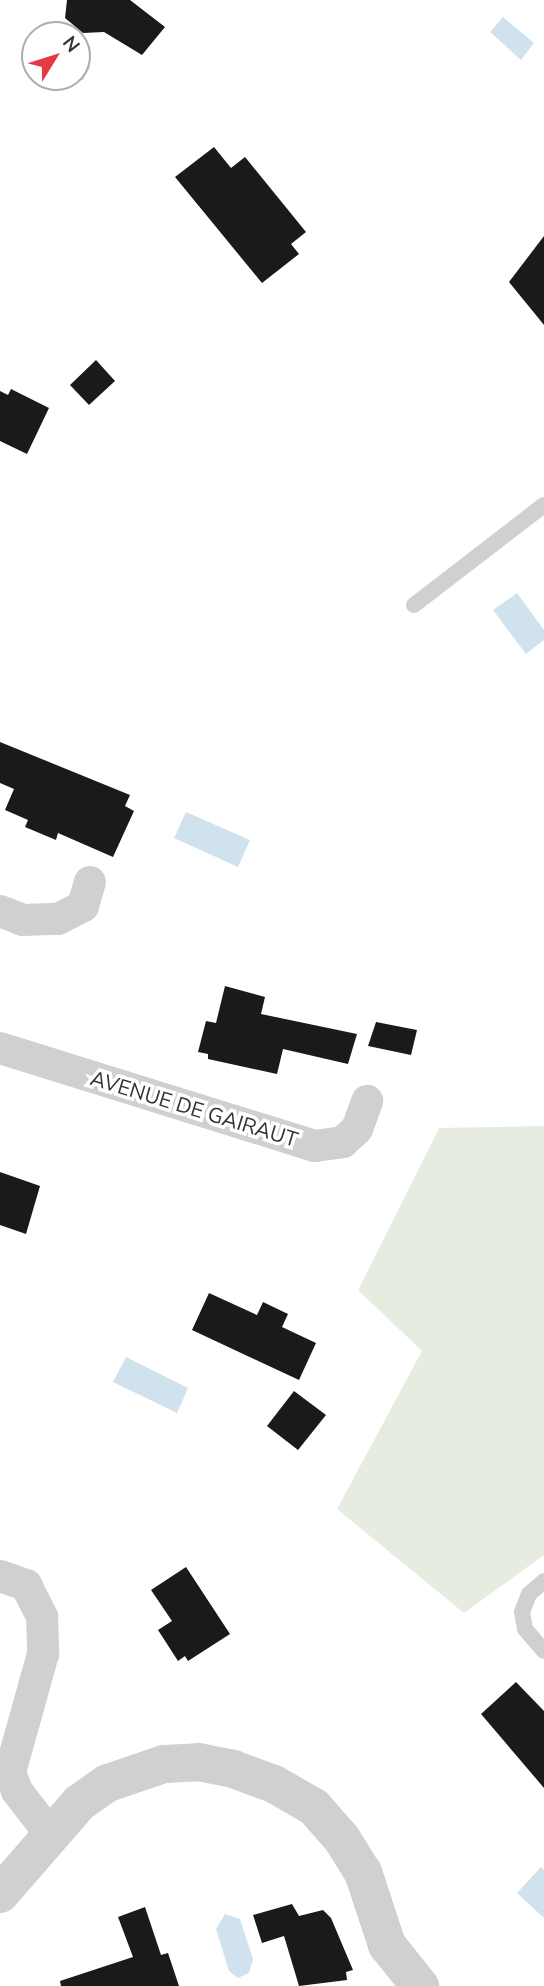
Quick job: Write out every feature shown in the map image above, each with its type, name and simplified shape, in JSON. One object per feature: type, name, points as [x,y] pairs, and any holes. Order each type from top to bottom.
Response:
[{"type":"street","points":[[0,911],[23,920],[58,919],[83,906],[90,881]]},
{"type":"street","name":"AVENUE DE GAIRAUT","points":[[0,1048],[315,1146],[343,1142],[357,1129],[367,1101]]},
{"type":"street","points":[[0,1576],[26,1585],[42,1617],[43,1654],[10,1772],[17,1791],[50,1834]]},
{"type":"street","points":[[0,1894],[79,1802],[108,1783],[164,1764],[198,1762],[274,1784],[314,1807],[342,1839],[363,1872],[387,1945],[420,1986]]},
{"type":"lane","points":[[414,606],[544,505]]},
{"type":"lane","points":[[544,1581],[529,1594],[522,1612],[525,1629],[544,1651]]},
{"type":"shaded area","points":[[544,1126],[544,1555],[464,1613],[337,1509],[422,1351],[358,1290],[439,1128]]},
{"type":"water","points":[[503,17],[534,43],[521,60],[490,32]]},
{"type":"water","points":[[517,593],[544,630],[544,640],[526,654],[493,610]]},
{"type":"water","points":[[186,812],[250,840],[238,867],[174,838]]},
{"type":"water","points":[[126,1357],[188,1388],[177,1413],[113,1382]]},
{"type":"water","points":[[541,1867],[544,1870],[544,1918],[517,1893]]},
{"type":"water","points":[[225,1914],[240,1919],[253,1959],[249,1973],[238,1978],[229,1971],[216,1929]]},
{"type":"building","points":[[67,0],[130,0],[165,27],[142,55],[104,32],[91,33],[91,21],[69,21],[65,18]]},
{"type":"building","points":[[214,147],[231,168],[245,157],[306,232],[291,244],[299,254],[262,283],[175,177]]},
{"type":"building","points":[[544,236],[544,325],[509,282]]},
{"type":"building","points":[[96,360],[115,381],[89,405],[70,385]]},
{"type":"building","points":[[11,389],[49,408],[27,454],[0,441],[0,391],[8,395]]},
{"type":"building","points":[[0,742],[130,795],[125,806],[134,811],[113,857],[58,833],[56,840],[25,827],[28,820],[5,810],[14,789],[0,783]]},
{"type":"building","points":[[225,986],[265,997],[261,1014],[357,1034],[348,1064],[283,1049],[277,1074],[208,1059],[208,1054],[198,1052],[206,1021],[216,1023]]},
{"type":"building","points":[[376,1022],[417,1030],[411,1055],[368,1046]]},
{"type":"building","points":[[0,1172],[40,1186],[26,1234],[0,1225]]},
{"type":"building","points":[[209,1293],[257,1315],[263,1302],[288,1314],[282,1327],[316,1343],[299,1380],[192,1330]]},
{"type":"building","points":[[294,1391],[326,1415],[298,1450],[267,1426]]},
{"type":"building","points":[[186,1567],[230,1634],[188,1661],[185,1656],[178,1661],[158,1630],[172,1621],[151,1590]]},
{"type":"building","points":[[516,1682],[544,1711],[544,1788],[481,1714]]},
{"type":"building","points":[[292,1904],[299,1916],[323,1910],[331,1918],[353,1970],[346,1972],[347,1980],[299,1986],[284,1936],[262,1943],[253,1915]]},
{"type":"building","points":[[145,1907],[161,1955],[168,1953],[179,1986],[61,1986],[60,1981],[133,1957],[118,1917]]}]
